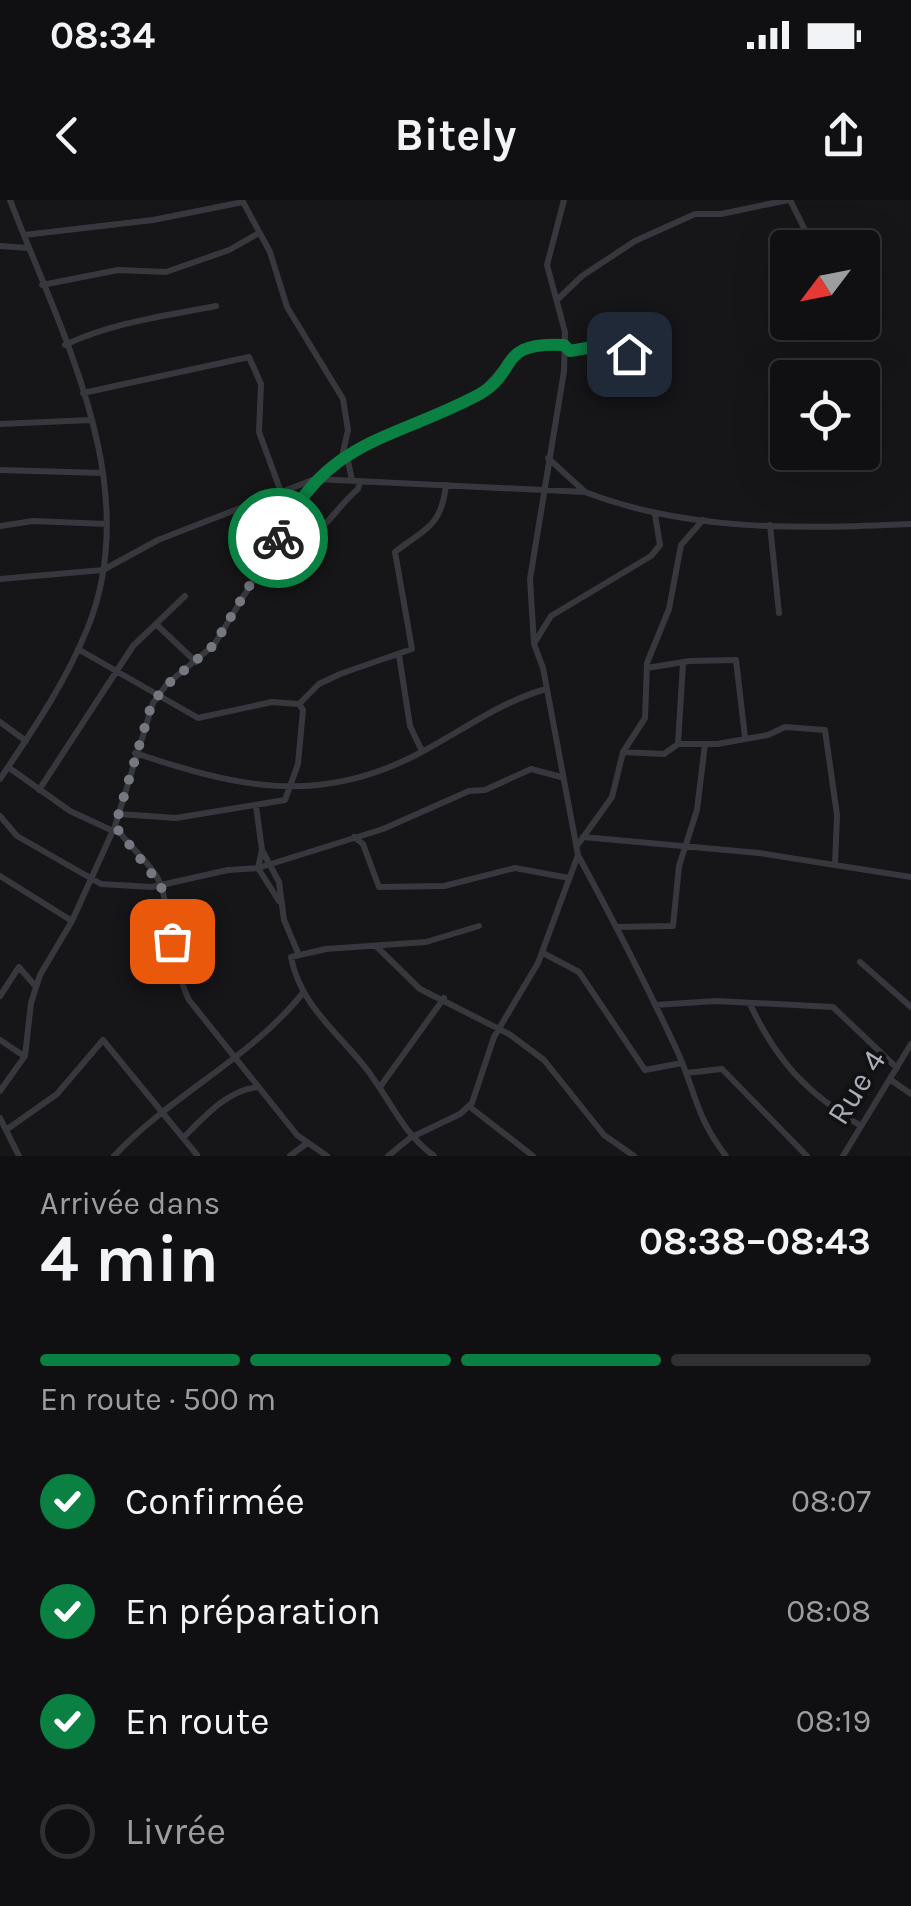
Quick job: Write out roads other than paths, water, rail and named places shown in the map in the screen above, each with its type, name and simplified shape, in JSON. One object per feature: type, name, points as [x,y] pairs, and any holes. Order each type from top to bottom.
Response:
[{"type":"street","points":[[0,779],[78,649],[94,608],[108,524],[103,473],[83,392],[10,200]]},
{"type":"street","points":[[564,200],[547,265],[566,351],[561,407],[541,491],[530,579],[534,644],[561,778],[581,841]]},
{"type":"street","points":[[557,300],[603,261],[695,214],[789,200],[805,230]]},
{"type":"street","points":[[24,235],[153,220],[242,201],[259,233],[287,307],[343,399],[348,430],[344,457],[356,480]]},
{"type":"street","points":[[42,285],[118,270],[166,272],[229,250],[259,233]]},
{"type":"street","points":[[0,246],[28,248]]},
{"type":"street","points":[[65,345],[104,326],[124,328],[216,306]]},
{"type":"street","points":[[620,334],[623,352]]},
{"type":"street","points":[[0,579],[102,570],[158,540],[315,478],[344,457],[480,394],[518,351],[532,346],[566,351],[598,346],[623,352],[656,379]]},
{"type":"street","points":[[83,392],[249,356],[261,384],[260,432],[281,492]]},
{"type":"street","points":[[0,424],[91,420]]},
{"type":"street","points":[[548,458],[584,492],[614,506],[655,515],[819,529],[911,524]]},
{"type":"street","points":[[0,470],[103,473]]},
{"type":"street","points":[[315,478],[584,492]]},
{"type":"street","points":[[0,1090],[24,1056],[36,987],[93,880],[119,814],[134,752],[157,696],[219,638],[233,607],[315,478]]},
{"type":"street","points":[[274,546],[290,549],[304,542],[342,507],[356,480]]},
{"type":"street","points":[[78,649],[198,718],[272,702],[299,704],[320,684],[340,674],[412,649],[395,552],[430,529],[443,509],[446,484]]},
{"type":"street","points":[[534,644],[551,616],[590,597],[657,550],[655,515]]},
{"type":"street","points":[[388,1156],[410,1138],[470,1107],[498,1028],[543,953],[581,841],[612,797],[623,752],[645,718],[647,668],[669,609],[681,544],[703,520]]},
{"type":"street","points":[[0,526],[33,522],[108,524]]},
{"type":"street","points":[[770,525],[780,613]]},
{"type":"street","points":[[39,790],[115,670],[184,596]]},
{"type":"street","points":[[156,624],[196,662]]},
{"type":"street","points":[[399,655],[410,726],[422,752]]},
{"type":"street","points":[[647,668],[736,660],[745,737]]},
{"type":"street","points":[[678,744],[683,664]]},
{"type":"street","points":[[134,752],[223,780],[290,788],[350,783],[422,752],[498,706],[546,689]]},
{"type":"street","points":[[119,814],[176,818],[282,802],[298,764],[303,710],[299,704]]},
{"type":"street","points":[[0,722],[26,741]]},
{"type":"street","points":[[623,752],[664,754],[678,744],[768,735],[786,727],[827,731],[837,816],[835,866]]},
{"type":"street","points":[[617,927],[672,927],[684,845],[698,810],[705,744]]},
{"type":"street","points":[[0,756],[39,790],[86,820],[114,828],[161,886],[169,935],[179,963],[179,981],[236,1059],[307,1144],[326,1156]]},
{"type":"street","points":[[0,816],[17,836],[110,888],[161,886],[228,870],[258,868],[394,825],[468,791],[495,787],[528,770],[561,778]]},
{"type":"street","points":[[256,806],[262,850],[258,868],[280,902],[298,953]]},
{"type":"street","points":[[352,837],[363,844],[379,887],[444,886],[515,868],[569,878]]},
{"type":"street","points":[[581,841],[684,845],[911,877]]},
{"type":"street","points":[[262,850],[278,882],[280,902]]},
{"type":"street","points":[[578,856],[682,1062],[699,1118],[726,1156]]},
{"type":"street","points":[[2,880],[72,921]]},
{"type":"street","points":[[434,1156],[410,1138],[380,1087],[303,993],[291,958],[298,953],[426,942],[479,926]]},
{"type":"street","points":[[376,946],[420,989],[498,1028],[544,1060],[604,1135],[634,1156]]},
{"type":"street","points":[[543,953],[579,972],[645,1070],[682,1062]]},
{"type":"street","points":[[860,962],[911,1008]]},
{"type":"street","points":[[0,996],[19,967],[36,987]]},
{"type":"street","points":[[114,1156],[162,1109],[236,1059],[279,1022],[303,993]]},
{"type":"street","points":[[380,1087],[444,998]]},
{"type":"street","points":[[655,1005],[749,1003],[833,1007],[897,1068]]},
{"type":"street","points":[[749,1003],[782,1062],[823,1100],[860,1126]]},
{"type":"street","points":[[0,1040],[24,1056]]},
{"type":"street","points":[[6,1130],[57,1094],[103,1040],[198,1156]]},
{"type":"street","name":"Rue 4","points":[[843,1156],[911,1044]]},
{"type":"street","points":[[686,1073],[722,1069],[808,1156]]},
{"type":"street","points":[[891,1080],[911,1094]]},
{"type":"street","points":[[184,1137],[228,1098],[244,1089],[260,1088]]},
{"type":"street","points":[[470,1107],[533,1156]]},
{"type":"street","points":[[0,1118],[19,1156]]},
{"type":"street","points":[[290,1156],[307,1144]]}]
